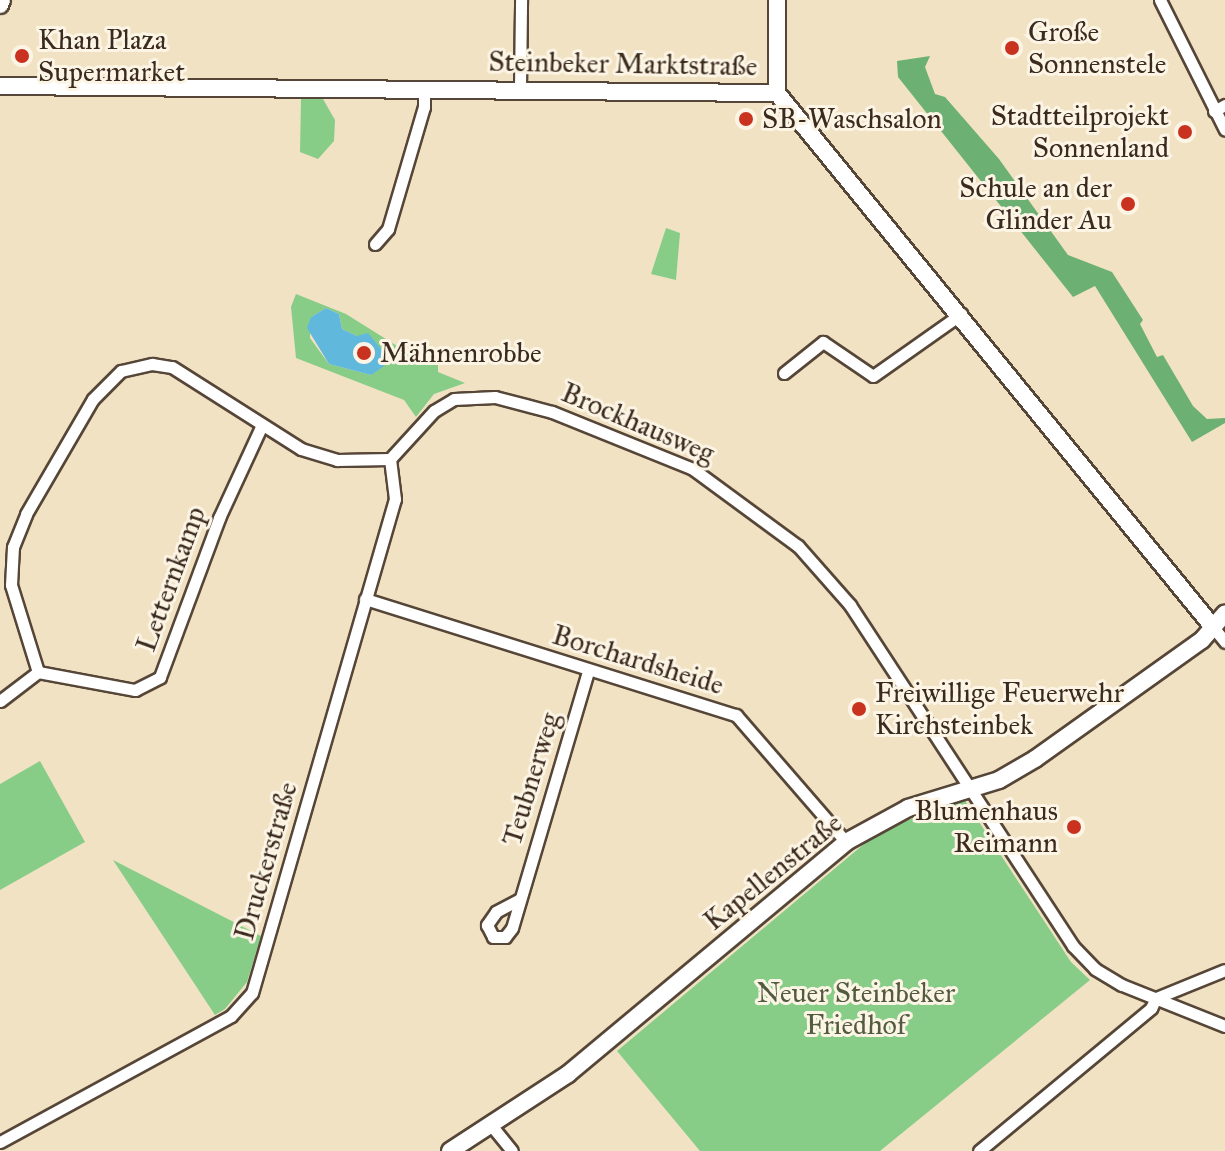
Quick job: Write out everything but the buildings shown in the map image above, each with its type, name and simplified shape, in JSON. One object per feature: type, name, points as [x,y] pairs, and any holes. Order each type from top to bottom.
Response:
[{"type":"street","points":[[520,88],[521,0]]},
{"type":"street","points":[[777,0],[777,93]]},
{"type":"street","points":[[1160,0],[1219,108],[1225,130]]},
{"type":"street","name":"Steinbeker Marktstraße","points":[[0,86],[520,88],[777,93],[961,314],[1225,642]]},
{"type":"street","points":[[375,244],[388,229],[424,107],[424,88]]},
{"type":"street","points":[[784,373],[823,342],[873,376],[961,314]]},
{"type":"street","points":[[0,701],[38,672],[11,585],[13,547],[26,514],[108,380],[139,366],[172,367],[262,425],[322,457],[390,459]]},
{"type":"street","name":"Brockhausweg","points":[[390,459],[434,411],[454,399],[474,396],[552,412],[693,469],[770,522],[824,573],[895,671],[1073,946],[1095,969],[1225,1026]]},
{"type":"street","name":"Letternkamp","points":[[38,672],[135,690],[160,677],[219,518],[262,425]]},
{"type":"street","name":"Druckerstraße","points":[[0,1142],[231,1016],[252,993],[396,491],[390,459]]},
{"type":"street","name":"Borchardsheide","points":[[365,599],[736,715],[846,842]]},
{"type":"street","name":"Kapellenstraße","points":[[450,1151],[568,1074],[846,842],[908,808],[999,780],[1035,759],[1213,627],[1225,614]]},
{"type":"street","name":"Teubnerweg","points":[[520,899],[588,671]]},
{"type":"street","points":[[979,1151],[1151,1008],[1156,998],[1225,970]]},
{"type":"street","points":[[491,1125],[512,1151]]},
{"type":"green space","points":[[930,56],[925,67],[935,94],[945,97],[999,159],[1068,255],[1112,272],[1143,320],[1140,324],[1157,357],[1163,355],[1193,406],[1207,419],[1225,418],[1225,423],[1192,442],[1095,286],[1073,297],[898,77],[897,61]]},
{"type":"green space","points":[[301,99],[323,99],[335,120],[334,141],[318,159],[300,152]]},
{"type":"green space","points":[[666,228],[680,233],[676,280],[651,274]]},
{"type":"green space","points":[[296,294],[346,314],[421,361],[438,353],[438,372],[465,383],[434,394],[416,417],[404,400],[296,358],[291,307]],"holes":[[[326,308],[339,314],[342,329],[357,336],[371,375],[329,364],[310,338],[311,317]]]},
{"type":"green space","points":[[40,761],[85,842],[0,890],[0,784]]},
{"type":"green space","name":"Neuer Steinbeker Friedhof","points":[[964,799],[1071,962],[1090,980],[880,1151],[700,1151],[617,1051],[864,844],[890,827]]},
{"type":"green space","points":[[113,860],[261,936],[247,982],[225,1009],[215,1015]]},
{"type":"water","points":[[326,308],[339,314],[342,329],[357,336],[368,333],[385,354],[384,366],[371,375],[329,364],[307,328],[311,317]]},
{"type":"place","name":"Große Sonnenstele","points":[[1012,48]]},
{"type":"place","name":"Khan Plaza Supermarket","points":[[22,56]]},
{"type":"place","name":"SB-Waschsalon","points":[[746,119]]},
{"type":"place","name":"Stadtteilprojekt Sonnenland","points":[[1185,132]]},
{"type":"place","name":"Schule an der Glinder Au","points":[[1128,204]]},
{"type":"place","name":"Mähnenrobbe","points":[[364,353]]},
{"type":"place","name":"Freiwillige Feuerwehr Kirchsteinbek","points":[[859,709]]},
{"type":"place","name":"Blumenhaus Reimann","points":[[1074,827]]}]
